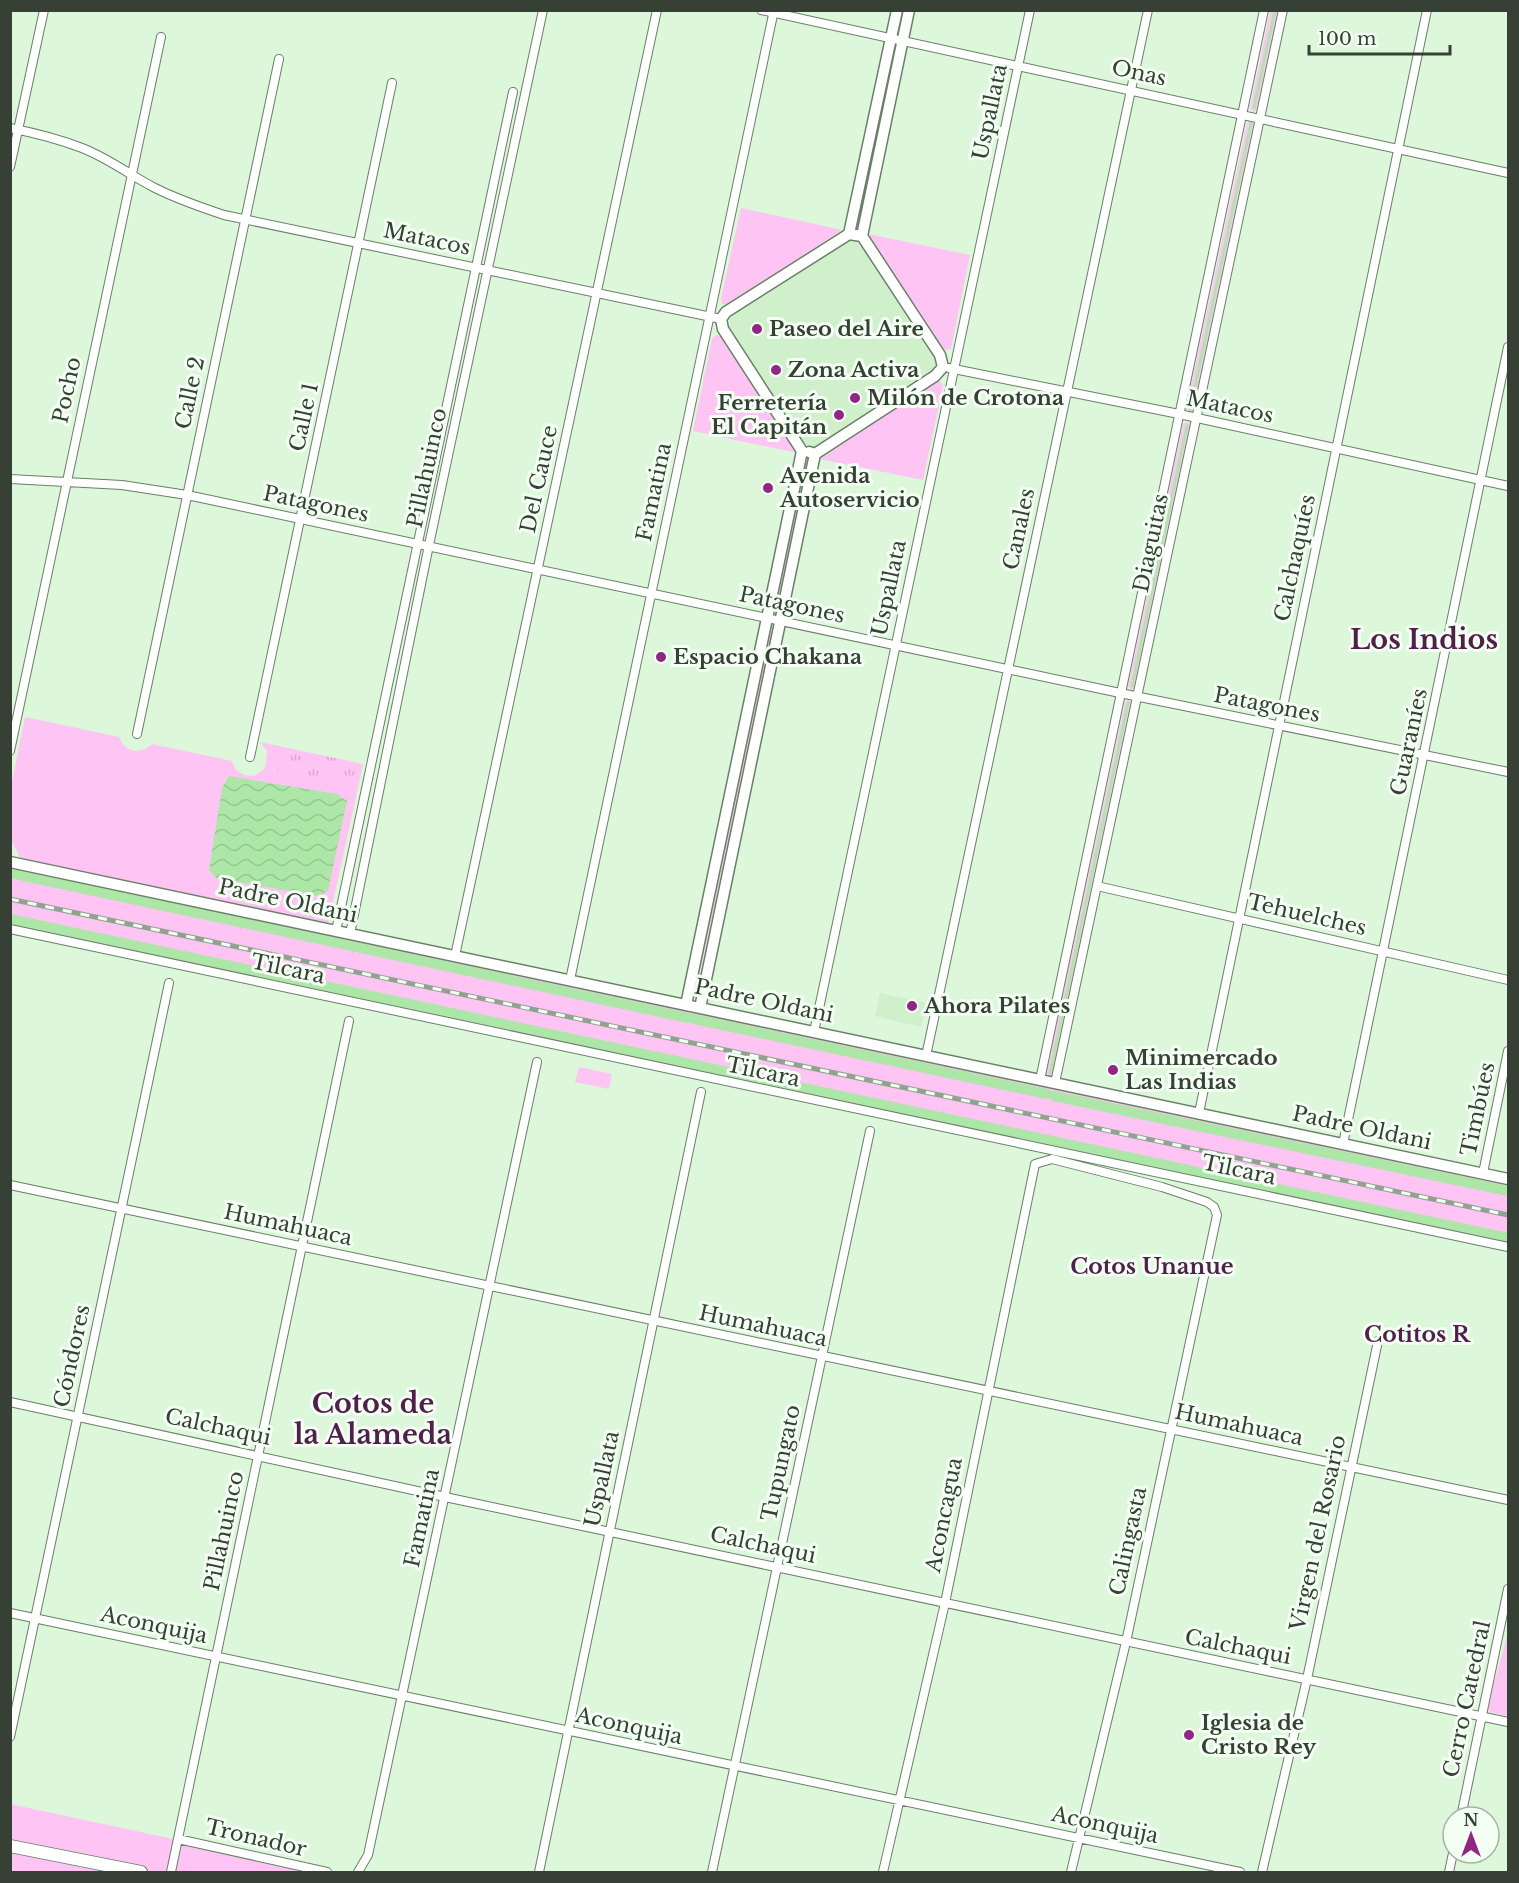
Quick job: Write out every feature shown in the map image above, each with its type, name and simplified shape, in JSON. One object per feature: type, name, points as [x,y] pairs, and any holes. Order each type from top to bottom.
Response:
[{"type":"main road","points":[[10,1846],[141,1872]]},
{"type":"street","points":[[10,167],[14,129],[44,10]]},
{"type":"street","name":"Pillahuinco","points":[[350,934],[429,546],[543,10]]},
{"type":"street","name":"Del Cauce","points":[[455,956],[657,10]]},
{"type":"street","name":"Onas","points":[[761,10],[1509,173]]},
{"type":"street","points":[[849,234],[897,10]]},
{"type":"street","points":[[700,1008],[815,454],[949,368],[862,236],[909,10]]},
{"type":"street","name":"Uspallata","points":[[814,1032],[896,646],[949,368],[1030,10]]},
{"type":"street","name":"Canales","points":[[926,1056],[1148,10]]},
{"type":"street","name":"Diaguitas","points":[[1040,1080],[1264,10]]},
{"type":"street","name":"Diaguitas","points":[[1055,1083],[1282,10]]},
{"type":"street","name":"Calchaquíes","points":[[1199,1113],[1427,10]]},
{"type":"street","name":"Famatina","points":[[570,980],[773,12]]},
{"type":"street","name":"Pocho","points":[[10,751],[161,37]]},
{"type":"street","name":"Calle 2","points":[[137,734],[279,59]]},
{"type":"street","name":"Calle 1","points":[[250,757],[392,83]]},
{"type":"street","name":"Pillahuinco","points":[[336,931],[513,92]]},
{"type":"street","name":"Matacos","points":[[14,129],[82,148],[132,173],[153,187],[187,202],[245,219],[721,319]]},
{"type":"street","points":[[815,454],[802,451],[723,329],[721,319],[726,312],[849,234],[862,236]]},
{"type":"street","name":"Guaraníes","points":[[1343,1144],[1509,347]]},
{"type":"street","name":"Matacos","points":[[949,368],[1179,414],[1509,486]]},
{"type":"street","points":[[686,1005],[802,451]]},
{"type":"street","name":"Patagones","points":[[10,479],[122,485],[187,495],[1137,697],[1509,772]]},
{"type":"street","name":"Padre Oldani","points":[[11,861],[1509,1179]]},
{"type":"street","name":"Tehuelches","points":[[1097,886],[1509,980]]},
{"type":"street","name":"Tilcara","points":[[10,929],[1509,1247]]},
{"type":"street","name":"Cóndores","points":[[10,1737],[169,983]]},
{"type":"street","name":"Pillahuinco","points":[[171,1872],[349,1021]]},
{"type":"street","name":"Timbúes","points":[[1483,1173],[1509,1051]]},
{"type":"street","name":"Famatina","points":[[358,1872],[368,1855],[537,1062]]},
{"type":"street","name":"Uspallata","points":[[539,1872],[701,1092]]},
{"type":"street","name":"Tupungato","points":[[712,1872],[870,1131]]},
{"type":"street","name":"Tilcara","points":[[1035,1164],[1052,1159],[1162,1187],[1207,1202],[1217,1215]]},
{"type":"street","name":"Aconcagua","points":[[883,1872],[945,1603],[1035,1164]]},
{"type":"street","name":"Humahuaca","points":[[10,1185],[1509,1500]]},
{"type":"street","name":"Calingasta","points":[[1071,1872],[1126,1642],[1217,1215]]},
{"type":"street","name":"Virgen del Rosario","points":[[1262,1872],[1378,1341]]},
{"type":"street","name":"Calchaqui","points":[[10,1402],[258,1454],[445,1497],[1509,1722]]},
{"type":"street","name":"Cerro Catedral","points":[[1463,1805],[1482,1716],[1505,1628],[1509,1589]]},
{"type":"street","name":"Aconquija","points":[[10,1613],[1240,1872]]},
{"type":"street","name":"Tronador","points":[[178,1839],[327,1872]]},
{"type":"shaded area","points":[[851,239],[860,241],[935,353],[937,365],[935,370],[813,448],[802,441],[731,332],[729,319],[734,313]]},
{"type":"shaded area","points":[[880,993],[927,1003],[921,1027],[875,1016]]},
{"type":"green space","points":[[1270,11],[1280,11],[1258,111],[1253,112],[1250,108]]},
{"type":"green space","points":[[893,53],[896,54],[858,226],[855,224]]},
{"type":"green space","points":[[1250,120],[1256,125],[1192,413],[1186,409],[1247,123]]},
{"type":"green space","points":[[741,208],[842,230],[727,305],[722,304],[721,299]]},
{"type":"green space","points":[[868,234],[970,255],[951,349],[943,350]]},
{"type":"green space","points":[[716,335],[722,337],[798,453],[693,431],[712,339]]},
{"type":"green space","points":[[940,381],[943,386],[923,480],[820,459],[935,382]]},
{"type":"green space","points":[[1187,422],[1192,424],[1136,689],[1131,690],[1128,686],[1183,424]]},
{"type":"green space","points":[[808,461],[779,607],[776,608],[804,463]]},
{"type":"green space","points":[[772,632],[697,987],[695,985],[769,633]]},
{"type":"green space","points":[[1128,700],[1132,702],[1053,1076],[1049,1076],[1046,1073],[1125,702]]},
{"type":"green space","points":[[25,717],[119,737],[125,746],[133,751],[143,750],[152,744],[232,761],[236,770],[244,775],[254,776],[265,768],[358,788],[328,924],[21,859],[11,840],[11,787]]},
{"type":"green space","points":[[260,742],[363,764],[358,788],[265,768],[267,751]]},
{"type":"green space","points":[[11,862],[1508,1179],[1508,1247],[11,929]]},
{"type":"green space","points":[[579,1067],[612,1074],[609,1089],[575,1082]]},
{"type":"green space","points":[[1508,1633],[1508,1716],[1490,1712],[1487,1708]]},
{"type":"green space","points":[[10,1804],[327,1872],[11,1872]]},
{"type":"water","points":[[229,776],[337,794],[347,801],[328,891],[317,896],[216,878],[209,870],[222,788]]},
{"type":"waterway","points":[[1254,108],[1275,10]]},
{"type":"waterway","points":[[1190,410],[1251,124]]},
{"type":"waterway","points":[[1132,686],[1187,426]]},
{"type":"waterway","points":[[1050,1073],[1128,703]]},
{"type":"waterway","points":[[10,873],[688,1018]]},
{"type":"waterway","points":[[10,919],[1508,1238]]},
{"type":"waterway","points":[[694,1019],[1047,1094]]},
{"type":"waterway","points":[[1054,1096],[1508,1191]]},
{"type":"railway","points":[[10,899],[1508,1215]]},
{"type":"place","name":"Paseo del Aire","points":[[757,329]]},
{"type":"place","name":"Zona Activa","points":[[776,370]]},
{"type":"place","name":"Milón de Crotona","points":[[855,398]]},
{"type":"place","name":"Ferretería El Capitán","points":[[839,415]]},
{"type":"place","name":"Avenida Autoservicio","points":[[768,488]]},
{"type":"place","name":"Espacio Chakana","points":[[661,657]]},
{"type":"place","name":"Ahora Pilates","points":[[912,1006]]},
{"type":"place","name":"Minimercado Las Indias","points":[[1113,1070]]},
{"type":"place","name":"Iglesia de Cristo Rey","points":[[1189,1735]]},
{"type":"district","name":"Los Indios","points":[[1424,639]]},
{"type":"district","name":"Cotos Unanue","points":[[1152,1266]]},
{"type":"district","name":"Cotitos R","points":[[1417,1334]]},
{"type":"district","name":"Cotos de la Alameda","points":[[373,1418]]}]
